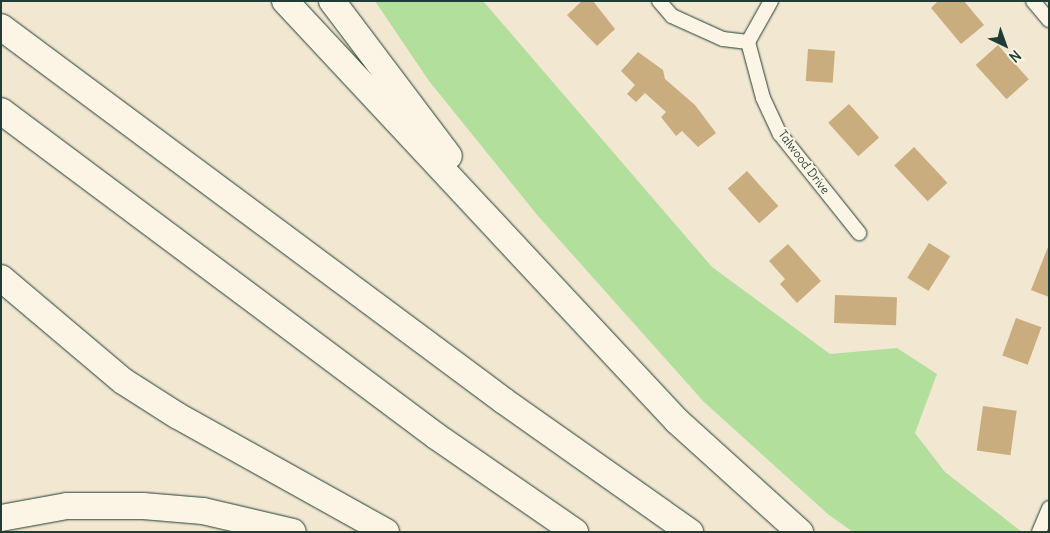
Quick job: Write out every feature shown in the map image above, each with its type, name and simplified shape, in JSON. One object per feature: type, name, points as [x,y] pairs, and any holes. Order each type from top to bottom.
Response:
[{"type":"highway","points":[[285,1],[677,420],[800,532]]},
{"type":"highway","points":[[332,1],[532,267]]},
{"type":"highway","points":[[1,27],[504,402],[690,532]]},
{"type":"highway","points":[[1,111],[436,436],[575,532]]},
{"type":"highway","points":[[1,278],[139,391],[270,469],[386,532]]},
{"type":"highway","points":[[1,518],[68,506],[144,506],[203,511],[293,532]]},
{"type":"street","points":[[659,1],[672,16],[723,39],[748,42],[770,1]]},
{"type":"street","points":[[1033,1],[1049,20]]},
{"type":"street","name":"Talwood Drive","points":[[748,42],[763,98],[780,134],[859,233]]},
{"type":"street","points":[[1039,532],[1049,508]]},
{"type":"green space","points":[[375,1],[483,1],[712,267],[830,354],[897,348],[937,374],[915,433],[945,472],[1022,532],[853,532],[829,515],[704,402],[538,216],[429,81]]},
{"type":"building","points":[[582,1],[593,1],[615,29],[597,46],[567,15]]},
{"type":"building","points":[[938,1],[964,1],[984,25],[961,44],[931,8]]},
{"type":"building","points":[[998,45],[1029,79],[1006,99],[976,65]]},
{"type":"building","points":[[808,49],[835,51],[833,83],[806,81]]},
{"type":"building","points":[[638,52],[663,70],[665,79],[695,105],[716,133],[698,147],[682,131],[676,136],[661,117],[666,112],[645,93],[636,102],[627,94],[635,85],[621,71]]},
{"type":"building","points":[[849,104],[879,137],[858,156],[828,123]]},
{"type":"building","points":[[914,147],[947,183],[928,201],[894,165]]},
{"type":"building","points":[[747,171],[778,206],[759,223],[728,188]]},
{"type":"building","points":[[929,243],[950,256],[928,291],[907,278]]},
{"type":"building","points":[[788,244],[821,281],[797,303],[780,284],[785,279],[769,261]]},
{"type":"building","points":[[1049,247],[1049,297],[1031,290]]},
{"type":"building","points":[[835,295],[897,297],[896,325],[834,323]]},
{"type":"building","points":[[1016,318],[1041,327],[1028,365],[1002,356]]},
{"type":"building","points":[[983,406],[1017,411],[1010,455],[977,451]]}]
